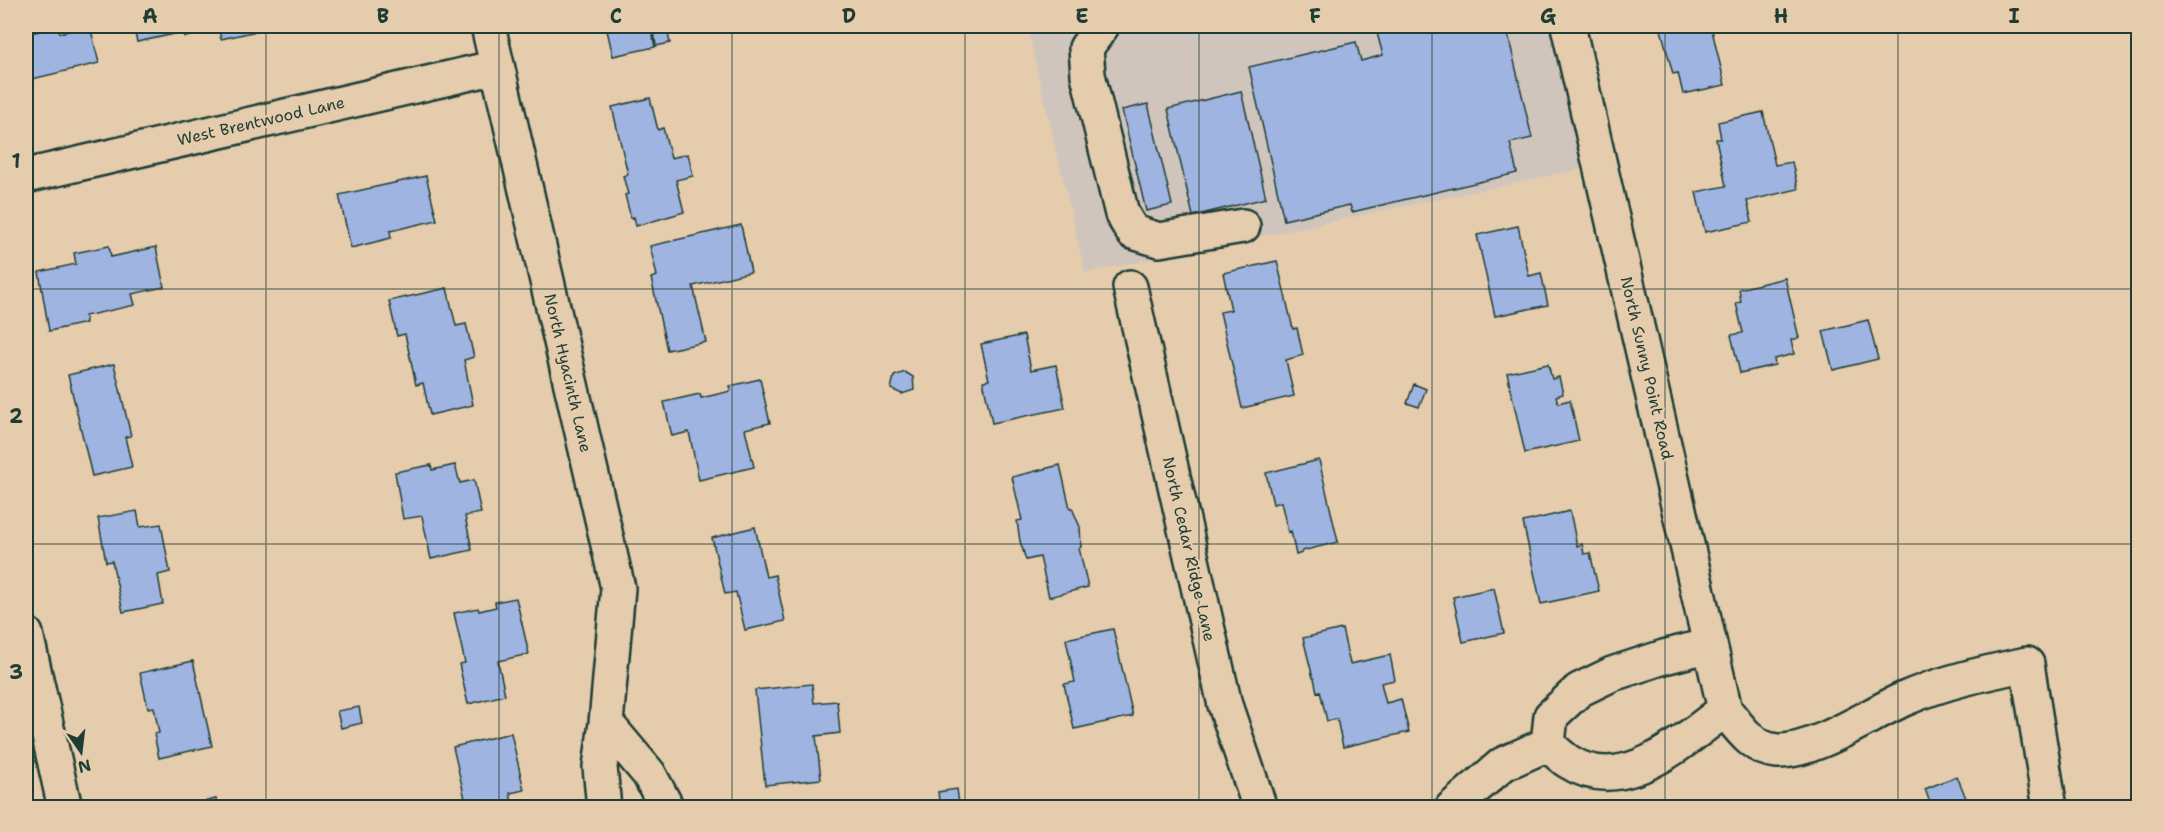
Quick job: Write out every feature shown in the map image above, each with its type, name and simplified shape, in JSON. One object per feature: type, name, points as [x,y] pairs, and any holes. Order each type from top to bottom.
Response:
[{"type":"street","name":"North Hyacinth Lane","points":[[488,26],[618,588],[600,767],[604,807]]},
{"type":"street","points":[[1102,26],[1086,48],[1088,75],[1122,214],[1133,232],[1159,240],[1243,226]]},
{"type":"street","name":"North Sunny Point Road","points":[[1568,26],[1725,710]]},
{"type":"street","name":"West Brentwood Lane","points":[[26,176],[497,67]]},
{"type":"street","name":"North Cedar Ridge Lane","points":[[1130,287],[1225,705],[1260,807]]},
{"type":"street","points":[[26,634],[65,807]]},
{"type":"street","points":[[1548,744],[1551,716],[1579,690],[1612,674],[1710,645]]},
{"type":"street","points":[[1548,744],[1568,762],[1585,770],[1612,773],[1633,769],[1657,759],[1725,710],[1752,742],[1776,751],[1793,749],[1815,742],[1905,699],[1948,683],[2027,664],[2050,807]]},
{"type":"street","points":[[606,723],[649,774],[667,807]]},
{"type":"street","points":[[1452,807],[1503,764],[1548,744]]},
{"type":"shaded area","points":[[1027,26],[1568,26],[1601,165],[1085,273]]},
{"type":"building","points":[[90,26],[99,63],[32,79],[34,85],[26,87],[26,34],[58,27],[60,33]]},
{"type":"building","points":[[133,26],[256,26],[257,31],[221,39],[219,30],[185,37],[184,32],[137,42]]},
{"type":"building","points":[[606,26],[651,26],[655,47],[613,56]]},
{"type":"building","points":[[1409,26],[1506,26],[1532,138],[1510,143],[1517,173],[1352,212],[1350,205],[1284,220],[1249,67],[1356,42],[1361,61],[1383,55],[1377,33]]},
{"type":"building","points":[[1660,26],[1711,26],[1725,85],[1683,94],[1678,73],[1673,74]]},
{"type":"building","points":[[667,29],[670,43],[656,46],[654,31]]},
{"type":"building","points":[[1241,91],[1266,198],[1193,216],[1168,109]]},
{"type":"building","points":[[650,98],[658,130],[663,128],[671,158],[688,154],[693,176],[676,180],[684,212],[636,226],[634,217],[631,218],[625,195],[628,194],[623,176],[628,174],[612,107]]},
{"type":"building","points":[[1148,104],[1172,205],[1146,211],[1122,110]]},
{"type":"building","points":[[1763,112],[1775,165],[1792,162],[1798,189],[1747,201],[1752,222],[1705,232],[1696,192],[1726,186],[1716,139],[1721,139],[1718,122]]},
{"type":"building","points":[[426,176],[437,220],[390,231],[391,238],[351,248],[339,195]]},
{"type":"building","points":[[741,225],[751,272],[693,286],[706,342],[667,350],[651,278],[657,276],[650,246]]},
{"type":"building","points":[[1518,226],[1529,276],[1541,273],[1548,305],[1495,316],[1477,235]]},
{"type":"building","points":[[109,246],[111,257],[156,247],[164,287],[132,294],[135,305],[85,316],[86,323],[49,331],[39,272],[76,264],[74,253]]},
{"type":"building","points":[[1277,261],[1293,329],[1297,328],[1303,355],[1286,360],[1294,396],[1242,408],[1220,312],[1231,310],[1223,273]]},
{"type":"building","points":[[1785,278],[1799,338],[1791,340],[1794,354],[1774,359],[1775,365],[1740,373],[1731,335],[1743,333],[1736,303],[1741,302],[1739,289]]},
{"type":"building","points":[[447,288],[456,326],[466,324],[474,357],[464,360],[473,405],[430,415],[423,383],[416,385],[405,334],[397,336],[389,301]]},
{"type":"building","points":[[1868,320],[1878,359],[1833,370],[1823,331]]},
{"type":"building","points":[[1024,335],[1031,370],[1056,365],[1065,408],[992,423],[983,381],[989,380],[981,344]]},
{"type":"building","points":[[114,364],[131,436],[125,437],[132,467],[92,476],[68,375]]},
{"type":"building","points":[[1548,364],[1552,379],[1559,377],[1563,394],[1556,396],[1558,403],[1570,400],[1579,441],[1525,453],[1507,373]]},
{"type":"building","points":[[905,372],[913,377],[914,390],[902,394],[891,389],[894,376]]},
{"type":"building","points":[[760,379],[770,423],[745,429],[754,467],[699,480],[689,432],[672,436],[664,402],[700,394],[701,398],[731,391],[730,386]]},
{"type":"building","points":[[1414,384],[1426,389],[1419,407],[1407,403]]},
{"type":"building","points":[[1319,460],[1338,542],[1302,551],[1296,555],[1281,502],[1273,504],[1266,473]]},
{"type":"building","points":[[431,465],[432,470],[455,465],[460,483],[474,480],[481,513],[465,516],[472,550],[431,559],[422,516],[403,519],[395,472]]},
{"type":"building","points":[[1060,465],[1070,508],[1080,527],[1081,547],[1079,548],[1088,587],[1049,597],[1040,557],[1026,560],[1020,541],[1017,521],[1022,520],[1012,477]]},
{"type":"building","points":[[137,511],[140,527],[161,524],[170,572],[158,575],[163,604],[123,612],[112,561],[106,562],[98,518]]},
{"type":"building","points":[[1570,511],[1577,546],[1582,544],[1584,554],[1590,553],[1599,591],[1541,604],[1523,522]]},
{"type":"building","points":[[755,527],[766,577],[775,575],[785,621],[745,630],[736,592],[725,594],[712,538]]},
{"type":"building","points":[[1494,588],[1504,633],[1463,642],[1453,597]]},
{"type":"building","points":[[516,598],[529,654],[498,661],[505,695],[468,704],[459,664],[465,663],[454,613],[496,607],[495,602]]},
{"type":"building","points":[[1113,629],[1133,716],[1074,729],[1064,684],[1075,682],[1066,639]]},
{"type":"building","points":[[1342,629],[1350,664],[1390,655],[1395,680],[1381,683],[1386,703],[1401,699],[1409,732],[1343,747],[1337,719],[1327,721],[1303,638]]},
{"type":"building","points":[[193,661],[212,746],[159,758],[154,734],[159,733],[154,707],[148,708],[140,673]]},
{"type":"building","points":[[812,684],[814,703],[837,701],[840,733],[816,736],[821,779],[765,785],[755,690]]},
{"type":"building","points":[[359,707],[362,723],[341,728],[337,711]]},
{"type":"building","points":[[511,733],[524,790],[510,793],[513,808],[474,808],[473,801],[466,803],[453,747]]},
{"type":"building","points":[[1957,776],[1970,808],[1932,808],[1925,789]]},
{"type":"building","points":[[957,789],[959,804],[940,807],[938,792]]},
{"type":"building","points":[[216,799],[218,808],[177,808]]}]
